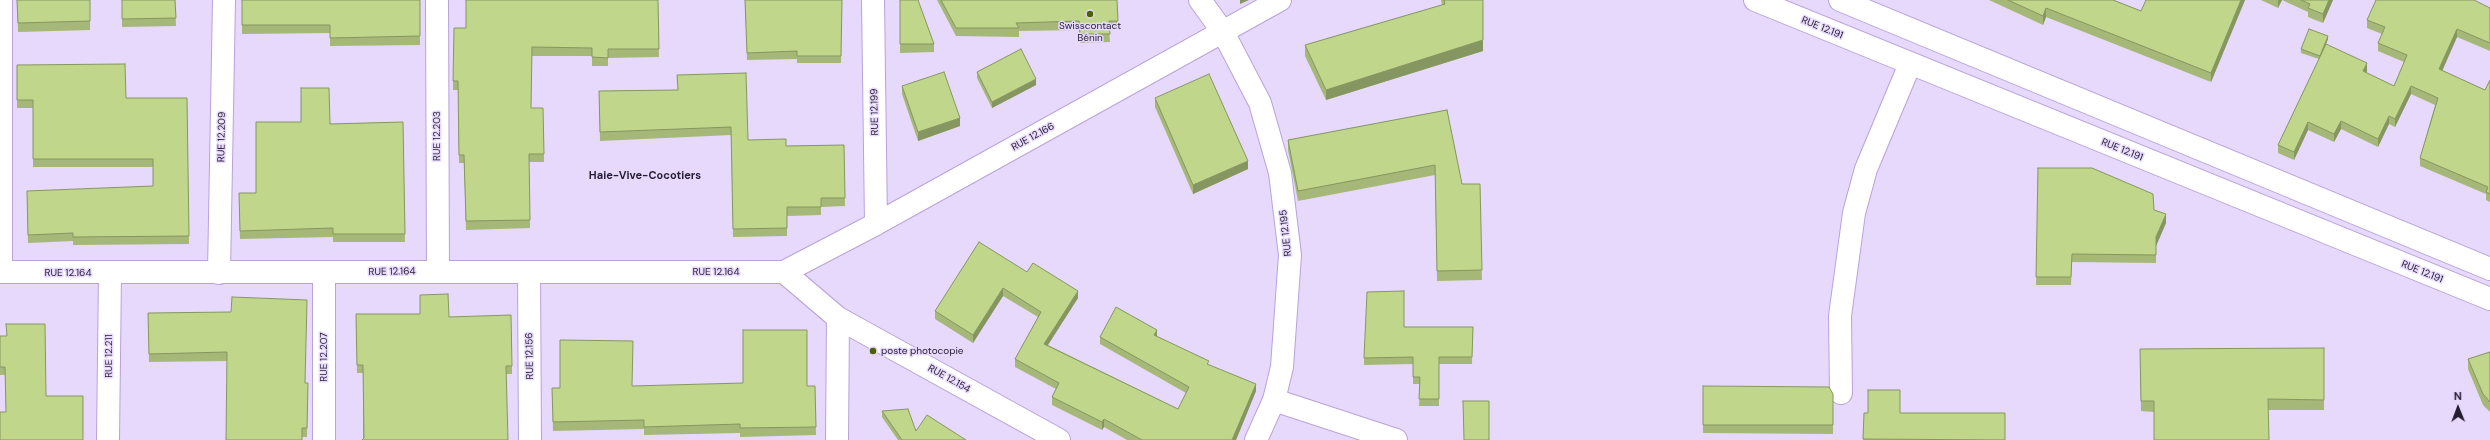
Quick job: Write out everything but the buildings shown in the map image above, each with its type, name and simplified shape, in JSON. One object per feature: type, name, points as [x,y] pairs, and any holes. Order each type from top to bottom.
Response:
[{"type":"street","points":[[0,0],[0,272]]},
{"type":"street","name":"RUE 12.209","points":[[219,273],[224,0]]},
{"type":"street","name":"RUE 12.203","points":[[437,0],[438,272]]},
{"type":"street","name":"RUE 12.199","points":[[873,0],[876,224]]},
{"type":"street","name":"RUE 12.195","points":[[1200,0],[1224,32],[1260,103],[1280,173],[1290,255],[1282,367],[1274,400],[1256,440]]},
{"type":"street","name":"RUE 12.166","points":[[784,272],[876,224],[1280,0]]},
{"type":"street","name":"RUE 12.191","points":[[1754,0],[2490,299]]},
{"type":"street","points":[[1851,2],[2490,269]]},
{"type":"street","points":[[1841,393],[1840,316],[1856,207],[1866,169],[1910,64]]},
{"type":"street","name":"RUE 12.164","points":[[0,272],[324,274],[438,272],[784,272]]},
{"type":"street","name":"RUE 12.156","points":[[529,272],[530,440]]},
{"type":"street","name":"RUE 12.154","points":[[784,272],[838,318],[1060,440]]},
{"type":"street","name":"RUE 12.211","points":[[108,440],[110,273]]},
{"type":"street","name":"RUE 12.207","points":[[324,274],[324,440]]},
{"type":"street","points":[[837,440],[838,318]]},
{"type":"street","points":[[1274,400],[1396,440]]},
{"type":"place","name":"Swisscontact Bénin","points":[[1090,14]]},
{"type":"place","name":"poste photocopie","points":[[873,351]]},
{"type":"district","name":"Haie-Vive-Cocotiers","points":[[645,176]]}]
